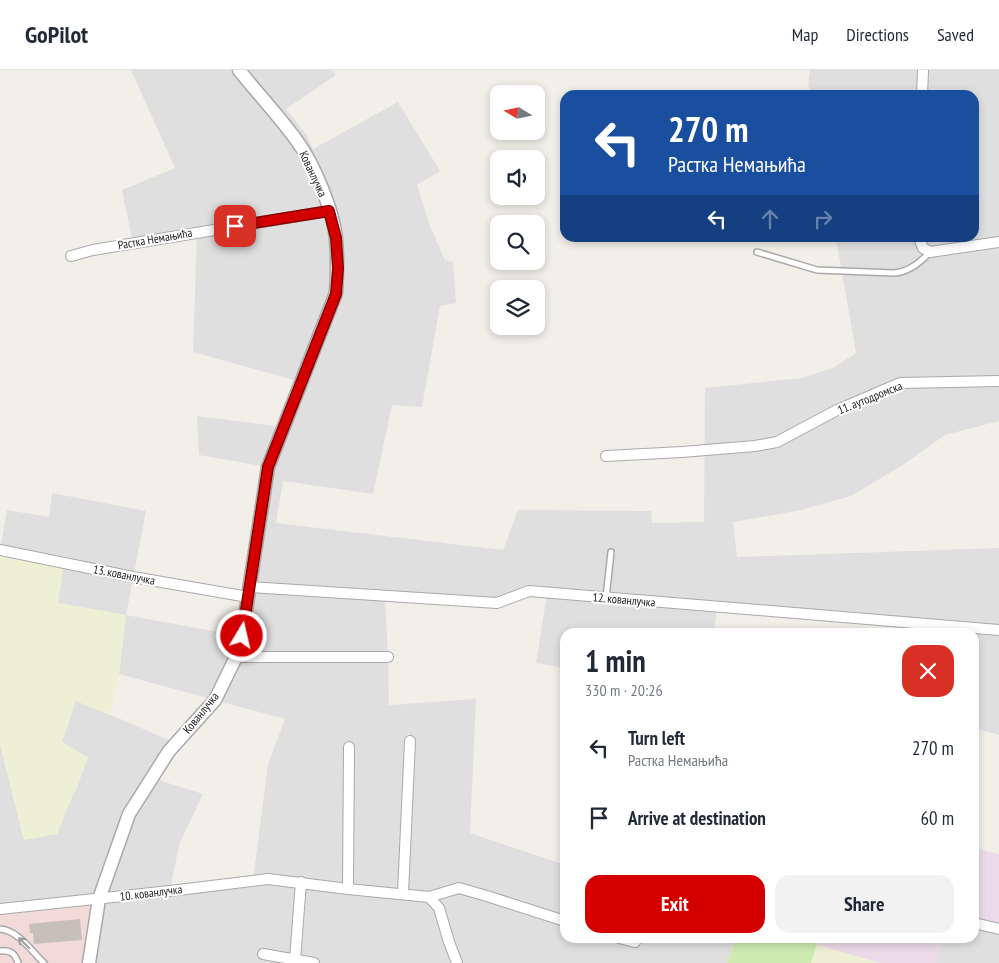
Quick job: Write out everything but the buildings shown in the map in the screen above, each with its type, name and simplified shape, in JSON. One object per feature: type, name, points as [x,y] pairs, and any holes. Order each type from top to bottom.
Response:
[{"type":"street","name":"Кованлучка","points":[[89,963],[94,921],[99,899],[129,814],[170,751],[215,700],[236,657],[242,636],[268,467],[336,294],[338,268],[336,238],[317,177],[298,142],[239,70]]},
{"type":"street","points":[[922,90],[923,70]]},
{"type":"street","name":"Растка Немањића","points":[[71,256],[93,250],[329,211]]},
{"type":"street","points":[[921,242],[923,248],[930,252],[999,242]]},
{"type":"street","name":"11. аутодромска","points":[[606,456],[682,452],[755,446],[777,442],[837,410],[900,383],[999,381]]},
{"type":"street","name":"13. кованлучка","points":[[0,550],[133,577],[249,592]]},
{"type":"street","name":"12. кованлучка","points":[[249,592],[497,603],[529,591],[974,628]]},
{"type":"street","name":"12. кованлучка","points":[[979,628],[999,630]]},
{"type":"street","points":[[236,657],[388,657]]},
{"type":"street","points":[[403,893],[410,741]]},
{"type":"street","points":[[348,889],[349,747]]},
{"type":"street","name":"10. кованлучка","points":[[0,909],[268,879],[429,897],[459,888],[490,896],[560,919]]},
{"type":"street","points":[[295,960],[301,882]]},
{"type":"street","points":[[429,897],[439,908],[457,963]]},
{"type":"street","points":[[979,924],[999,929]]},
{"type":"street","points":[[264,954],[314,963]]},
{"type":"lane","points":[[757,252],[817,270],[894,273],[905,272],[924,259],[930,252]]},
{"type":"lane","points":[[606,598],[611,552]]},
{"type":"lane","points":[[0,929],[16,936],[44,963]]},
{"type":"lane","points":[[0,951],[12,953],[18,963]]},
{"type":"shaded area","points":[[131,70],[332,70],[336,75],[286,109],[306,134],[313,149],[398,102],[440,171],[417,185],[430,226],[445,260],[453,262],[456,303],[440,306],[422,407],[392,405],[373,494],[283,481],[276,523],[503,550],[518,510],[651,511],[652,523],[704,522],[705,388],[802,378],[833,368],[856,353],[837,242],[979,242],[979,90],[810,90],[808,84],[810,70],[999,70],[999,421],[945,435],[903,465],[851,496],[801,510],[733,522],[737,557],[999,548],[999,735],[979,729],[979,628],[956,628],[717,608],[714,628],[560,628],[560,667],[536,663],[547,594],[497,603],[385,596],[389,705],[476,699],[470,833],[560,863],[560,943],[734,943],[727,963],[89,963],[0,909],[0,744],[24,840],[75,792],[88,758],[62,742],[76,700],[176,743],[152,778],[203,794],[179,845],[170,891],[253,880],[268,764],[285,719],[119,674],[126,615],[240,636],[268,467],[199,455],[197,416],[285,427],[301,382],[193,352],[197,232],[133,243],[122,190],[175,168]]},
{"type":"shaded area","points":[[52,493],[146,511],[126,615],[58,603],[0,550],[7,510],[49,517]]},
{"type":"shaded area","points":[[979,849],[999,854],[999,929],[979,924]]},
{"type":"shaded area","points":[[99,899],[89,963],[0,963],[0,909]]},
{"type":"shaded area","points":[[979,924],[999,929],[999,963],[936,963],[942,943],[979,943]]},
{"type":"shaded area","points":[[818,943],[942,943],[936,963],[880,963],[817,945]]},
{"type":"green space","points":[[0,550],[64,563],[58,603],[126,615],[119,674],[110,715],[76,701],[62,742],[88,758],[57,834],[24,840],[0,744]]},
{"type":"green space","points":[[734,943],[817,943],[811,963],[727,963]]},
{"type":"green space","points":[[817,945],[880,963],[811,963]]},
{"type":"route","points":[[235,226],[329,211],[336,238],[338,268],[336,294],[268,467],[242,636]]}]
